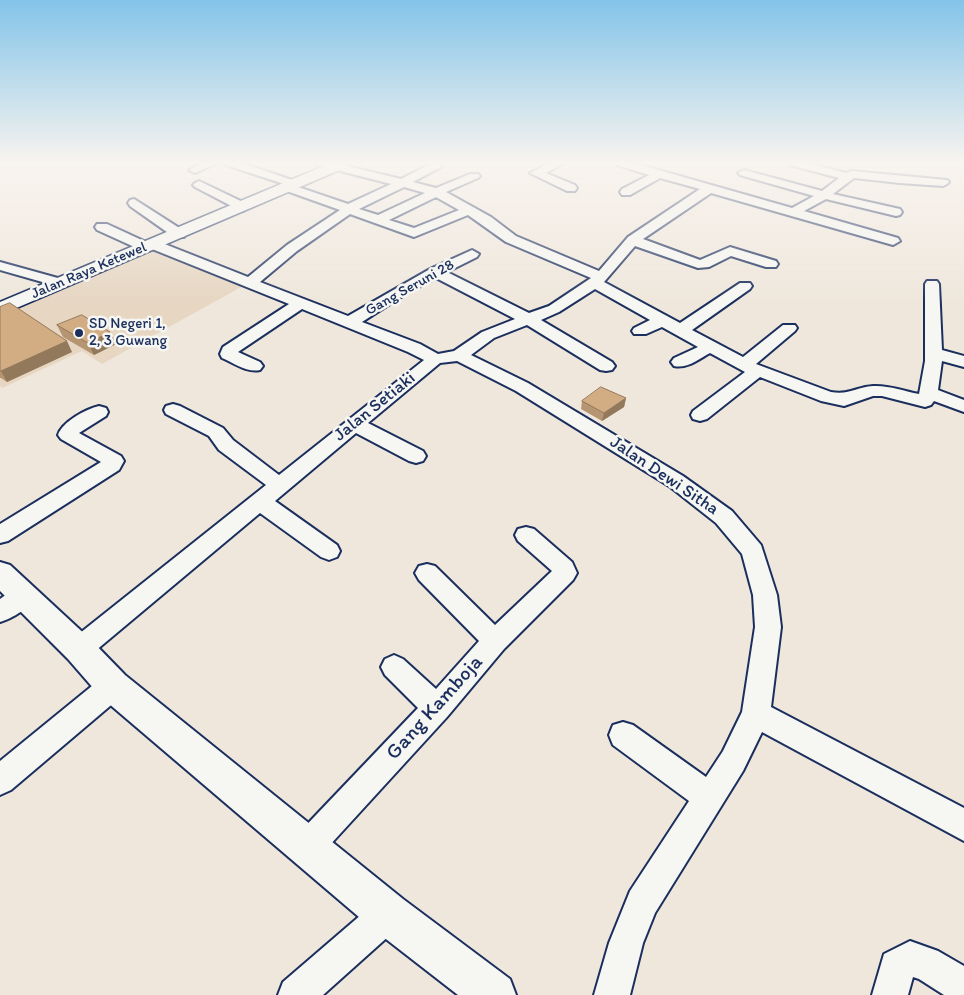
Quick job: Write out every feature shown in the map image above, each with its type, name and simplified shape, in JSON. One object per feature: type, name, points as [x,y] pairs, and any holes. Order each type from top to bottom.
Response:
[{"type":"main road","name":"Jalan Raya Ketewel","points":[[0,309],[235,209]]},
{"type":"street","points":[[143,209],[179,234]]},
{"type":"street","points":[[249,284],[292,248],[343,215],[348,209]]},
{"type":"street","points":[[349,209],[416,233],[470,210],[511,239],[597,280],[662,321],[751,368],[827,397],[844,400],[871,391],[882,391],[925,401],[930,392],[933,352],[932,284]]},
{"type":"street","points":[[379,220],[401,209]]},
{"type":"street","points":[[447,358],[488,335],[560,306],[597,280],[633,240],[679,209]]},
{"type":"street","points":[[780,209],[892,242]]},
{"type":"street","points":[[792,213],[798,209]]},
{"type":"street","points":[[885,209],[896,212]]},
{"type":"street","name":"Jalan Setiaki","points":[[102,226],[149,246],[300,302],[348,323],[414,348],[447,358]]},
{"type":"street","points":[[633,240],[698,264],[704,264],[730,252],[771,264]]},
{"type":"street","name":"Gang Seruni 28","points":[[348,323],[435,272],[472,254]]},
{"type":"street","points":[[0,266],[60,283]]},
{"type":"street","points":[[435,272],[528,319],[606,366]]},
{"type":"street","points":[[680,331],[745,286]]},
{"type":"street","points":[[254,366],[228,354],[229,351],[300,302]]},
{"type":"street","points":[[640,331],[662,321]]},
{"type":"street","points":[[700,415],[751,368],[789,328]]},
{"type":"street","points":[[680,362],[710,347]]},
{"type":"street","points":[[933,352],[964,362]]},
{"type":"street","name":"Jalan Setiaki","points":[[79,649],[354,424],[447,358]]},
{"type":"street","name":"Jalan Dewi Sitha","points":[[447,358],[522,387],[676,481],[724,516],[753,551],[766,603],[768,627],[756,714],[733,761],[708,797],[642,903],[626,943],[612,995]]},
{"type":"street","points":[[930,392],[964,406]]},
{"type":"street","points":[[173,410],[216,432],[222,441],[279,485]]},
{"type":"street","points":[[0,535],[112,465],[114,461],[68,434],[69,431],[99,412]]},
{"type":"street","points":[[354,424],[416,456]]},
{"type":"street","points":[[260,502],[329,552]]},
{"type":"street","name":"Gang Kamboja","points":[[307,847],[437,708],[495,641],[565,574],[564,568],[526,535]]},
{"type":"street","points":[[427,573],[495,641]]},
{"type":"street","points":[[8,594],[79,649],[113,686],[485,992]]},
{"type":"street","points":[[394,667],[437,708]]},
{"type":"street","points":[[0,780],[113,686]]},
{"type":"street","points":[[756,714],[964,825]]},
{"type":"street","points":[[622,735],[708,797]]},
{"type":"street","points":[[296,995],[388,914]]},
{"type":"street","points":[[890,995],[897,967],[910,959],[926,963],[964,987]]},
{"type":"shaded area","name":"SD Negeri 1, 2, 3 Guwang","points":[[155,250],[243,286],[102,364],[82,351],[2,388],[0,386],[0,315]]},
{"type":"building","points":[[10,303],[67,341],[0,371],[0,307]]},
{"type":"building","points":[[82,315],[110,332],[88,343],[57,325]]},
{"type":"building","points":[[601,387],[626,398],[604,413],[582,401]]},
{"type":"place","name":"SD Negeri 1, 2, 3 Guwang","points":[[79,333]]}]
